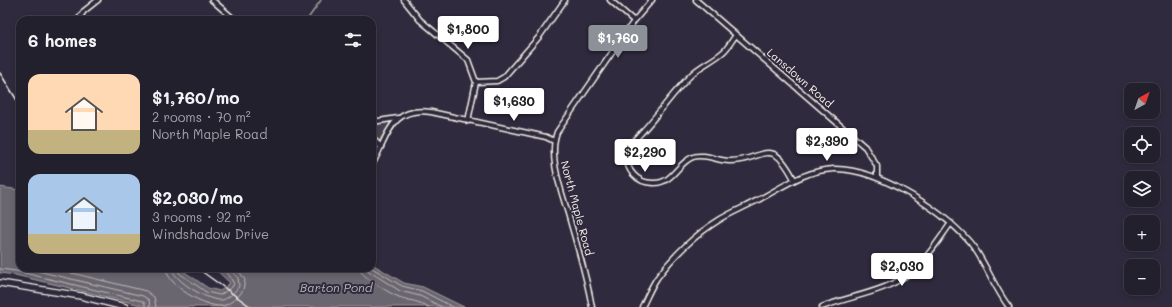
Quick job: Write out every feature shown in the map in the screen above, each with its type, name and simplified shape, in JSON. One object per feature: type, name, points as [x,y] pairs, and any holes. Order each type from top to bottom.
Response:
[{"type":"street","points":[[81,16],[84,11],[98,0]]},
{"type":"street","points":[[212,0],[230,16]]},
{"type":"street","points":[[404,0],[420,20],[468,60],[476,82],[468,121]]},
{"type":"street","points":[[476,82],[497,81],[504,77],[543,31],[566,0]]},
{"type":"street","points":[[610,0],[634,21]]},
{"type":"street","points":[[376,121],[398,118],[411,112],[422,110],[546,137],[554,141],[557,132],[634,21],[652,0]]},
{"type":"street","name":"Lansdown Road","points":[[696,0],[865,147],[877,166],[877,178]]},
{"type":"street","points":[[736,35],[724,51],[694,72],[682,84],[660,113],[635,140],[628,152],[627,160],[630,169],[633,175],[641,181],[653,183],[668,179],[692,158],[700,156],[736,161],[760,153],[768,153],[775,155],[783,161],[794,179]]},
{"type":"street","points":[[376,157],[398,118]]},
{"type":"street","name":"North Maple Road","points":[[554,141],[556,168],[583,266],[592,307]]},
{"type":"street","points":[[376,142],[381,147]]},
{"type":"street","points":[[642,307],[657,278],[674,257],[694,238],[719,220],[794,179],[821,171],[835,169],[877,178],[910,194],[939,213],[951,223],[975,249],[1009,307]]},
{"type":"street","points":[[822,307],[883,288],[902,278],[919,264],[951,223]]},
{"type":"street","points":[[0,283],[81,296],[124,307]]},
{"type":"shaded area","points":[[389,122],[390,124],[379,141],[376,138],[376,124]]},
{"type":"water","name":"Barton Pond","points":[[0,187],[16,189],[16,272],[185,272],[208,288],[220,291],[230,283],[218,272],[376,272],[376,266],[404,283],[423,287],[464,307],[149,307],[15,275],[0,273]]},
{"type":"waterway","points":[[310,16],[321,0]]},
{"type":"railway","points":[[0,73],[16,99]]},
{"type":"railway","points":[[203,272],[251,307]]}]
